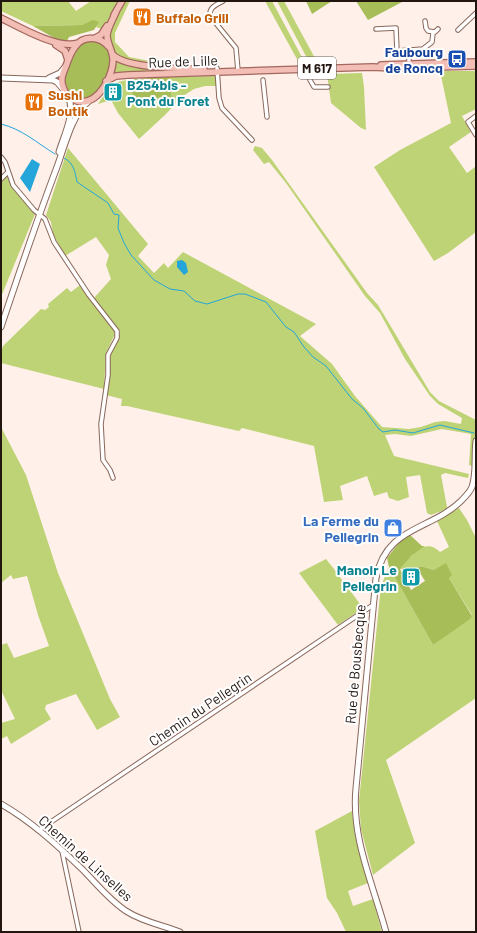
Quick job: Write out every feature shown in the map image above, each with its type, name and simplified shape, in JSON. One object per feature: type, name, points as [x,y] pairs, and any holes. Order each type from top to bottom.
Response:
[{"type":"main road","points":[[48,40],[66,45],[95,38],[103,33],[122,1]]},
{"type":"main road","points":[[78,43],[67,62],[62,79],[63,89],[68,96],[77,101],[88,102],[98,96],[106,82],[112,64],[112,55],[107,40],[108,32],[116,12]]},
{"type":"main road","points":[[1,18],[48,40],[63,49],[67,54],[67,62]]},
{"type":"main road","points":[[95,38],[103,41],[109,46]]},
{"type":"main road","name":"Rue de Lille","points":[[112,55],[121,61],[154,66],[217,70]]},
{"type":"main road","name":"Rue de Lille","points":[[409,66],[476,62]]},
{"type":"main road","name":"Rue de Lille","points":[[106,82],[114,77],[125,75],[250,68],[262,72],[310,68],[372,66],[384,64],[409,66],[476,66]]},
{"type":"street","points":[[223,1],[212,8],[210,11],[210,16],[236,48],[238,69]]},
{"type":"street","points":[[458,30],[476,13]]},
{"type":"street","points":[[425,21],[427,30],[433,33]]},
{"type":"street","points":[[376,30],[396,28],[397,51],[409,51],[420,50],[427,46],[432,42],[433,33],[438,29]]},
{"type":"street","points":[[409,51],[409,66]]},
{"type":"street","points":[[40,79],[56,75],[67,62]]},
{"type":"street","points":[[310,68],[310,80],[314,88],[328,87]]},
{"type":"street","points":[[217,70],[222,108],[252,140]]},
{"type":"street","points":[[1,78],[55,81],[63,89]]},
{"type":"street","points":[[1,82],[15,82],[31,79]]},
{"type":"street","points":[[262,80],[267,117]]},
{"type":"street","points":[[1,327],[70,115],[71,106],[68,96]]},
{"type":"street","points":[[42,204],[71,128],[82,107],[88,102]]},
{"type":"street","points":[[476,116],[468,122],[476,136]]},
{"type":"street","points":[[1,157],[5,162],[12,182],[34,210],[46,219],[54,242],[89,295],[117,332],[117,338],[108,355],[108,375],[101,424],[103,460],[104,464],[110,470],[113,478]]},
{"type":"street","points":[[1,179],[8,172]]},
{"type":"street","name":"Rue de Bousbecque","points":[[386,932],[361,850],[356,828],[355,812],[356,781],[373,605],[378,572],[382,559],[390,546],[402,535],[453,507],[474,485],[476,441]]},
{"type":"street","name":"Chemin du Pellegrin","points":[[39,830],[373,605]]},
{"type":"street","name":"Chemin de Linselles","points":[[1,804],[24,818],[39,830],[62,850],[107,895],[125,910],[146,922],[180,932]]},
{"type":"street","points":[[62,850],[79,932]]},
{"type":"green space","points":[[1,1],[68,1],[76,11],[91,1],[130,1],[115,33],[115,42],[129,57],[155,62],[130,60],[118,55],[111,42],[110,32],[96,27],[98,22],[82,25],[33,26],[1,11]]},
{"type":"green space","points":[[265,1],[272,1],[304,61],[298,61]]},
{"type":"green space","points":[[277,1],[284,1],[316,60],[309,62]]},
{"type":"green space","points":[[306,1],[332,1],[312,14]]},
{"type":"green space","points":[[356,1],[404,1],[368,20]]},
{"type":"green space","points":[[93,20],[99,22],[94,30],[69,37],[67,41],[56,39],[33,26],[82,25]]},
{"type":"green space","points":[[91,40],[100,42],[106,46],[109,51],[109,71],[103,84],[96,93],[88,99],[76,99],[67,92],[64,81],[66,71],[75,51],[81,44]]},
{"type":"green space","points":[[116,61],[125,64],[167,71],[136,72],[112,75]]},
{"type":"green space","points":[[440,71],[476,71],[476,109],[462,116],[471,132],[449,147],[467,173],[475,167],[476,168],[476,232],[448,253],[434,261],[374,167],[400,150],[451,123]]},
{"type":"green space","points":[[362,73],[366,130],[361,128],[331,103],[327,74]]},
{"type":"green space","points":[[216,76],[216,86],[205,86],[194,89],[183,96],[139,139],[118,113],[111,100],[98,104],[112,86],[120,82],[134,79],[130,81],[172,98],[169,77]]},
{"type":"green space","points":[[169,77],[172,98],[135,107],[130,80]]},
{"type":"green space","points":[[255,146],[262,148],[272,160],[367,293],[378,305],[430,392],[439,401],[476,420],[476,467],[469,465],[471,434],[442,429],[411,436],[395,434],[385,435],[394,456],[469,474],[468,478],[445,473],[441,475],[447,509],[431,515],[427,513],[420,475],[406,477],[409,497],[398,501],[389,498],[387,492],[374,496],[367,476],[340,486],[343,500],[324,502],[314,446],[242,428],[239,431],[127,406],[121,406],[122,399],[106,395],[109,362],[120,331],[94,298],[111,279],[106,265],[109,255],[96,237],[65,256],[53,234],[51,222],[46,215],[68,148],[148,244],[138,256],[154,273],[164,263],[168,268],[183,252],[316,324],[300,336],[332,364],[355,396],[382,427],[409,429],[445,421],[461,424],[462,418],[438,404],[430,396],[405,359],[380,313],[365,296],[286,183],[269,162],[264,164],[253,150]]},
{"type":"green space","points":[[7,176],[11,186],[35,214],[1,297],[1,182]]},
{"type":"green space","points":[[80,285],[113,328],[115,334],[106,353],[104,389],[1,363],[1,351],[3,346],[41,309],[45,310],[49,307],[48,304],[67,288],[71,292]]},
{"type":"green space","points":[[1,427],[26,475],[58,573],[110,699],[120,717],[97,730],[76,694],[46,705],[45,709],[51,719],[11,744],[7,736],[1,739],[1,723],[15,719],[1,690],[1,645],[7,643],[14,658],[49,646],[27,576],[13,579],[11,575],[1,583]]},
{"type":"green space","points":[[459,508],[476,538],[476,698],[386,760],[415,843],[373,875],[361,829],[359,801],[381,586],[389,567],[433,645],[472,615],[449,578],[434,570],[421,566],[410,570],[400,569],[413,554],[423,547],[428,546],[440,552],[449,547],[437,521]]},
{"type":"green space","points":[[407,535],[410,535],[422,546],[425,546],[412,555],[400,569],[411,590],[425,581],[417,568],[421,566],[434,570],[446,563],[452,575],[449,578],[472,616],[470,619],[433,645],[389,567],[387,558]]},
{"type":"green space","points":[[326,559],[363,608],[338,625],[299,573]]},
{"type":"green space","points":[[352,811],[355,836],[368,883],[348,891],[353,906],[373,899],[382,932],[346,932],[337,913],[327,898],[315,831]]},
{"type":"water","points":[[32,159],[40,164],[30,192],[20,178]]},
{"type":"water","points":[[182,260],[186,263],[188,272],[184,275],[177,267],[177,261]]},
{"type":"waterway","points":[[1,124],[16,129],[55,154]]},
{"type":"waterway","points":[[64,158],[72,165],[77,182],[108,203],[114,214],[119,215],[118,228],[124,243],[131,255],[154,280],[170,289],[184,291],[195,301],[207,304],[238,294],[245,294],[266,302],[286,327],[294,332],[313,357],[326,366],[352,399],[363,408],[383,432],[395,430],[413,433],[440,425],[474,433]]},
{"type":"place","name":"Buffalo Grill","points":[[142,17]]},
{"type":"place","name":"Faubourg de Roncq","points":[[457,59]]},
{"type":"place","name":"B254bis - Pont du Foret","points":[[113,92]]},
{"type":"place","name":"Sushi Boutik","points":[[34,102]]},
{"type":"place","name":"La Ferme du Pellegrin","points":[[393,528]]},
{"type":"place","name":"Manoir Le Pellegrin","points":[[411,577]]}]
